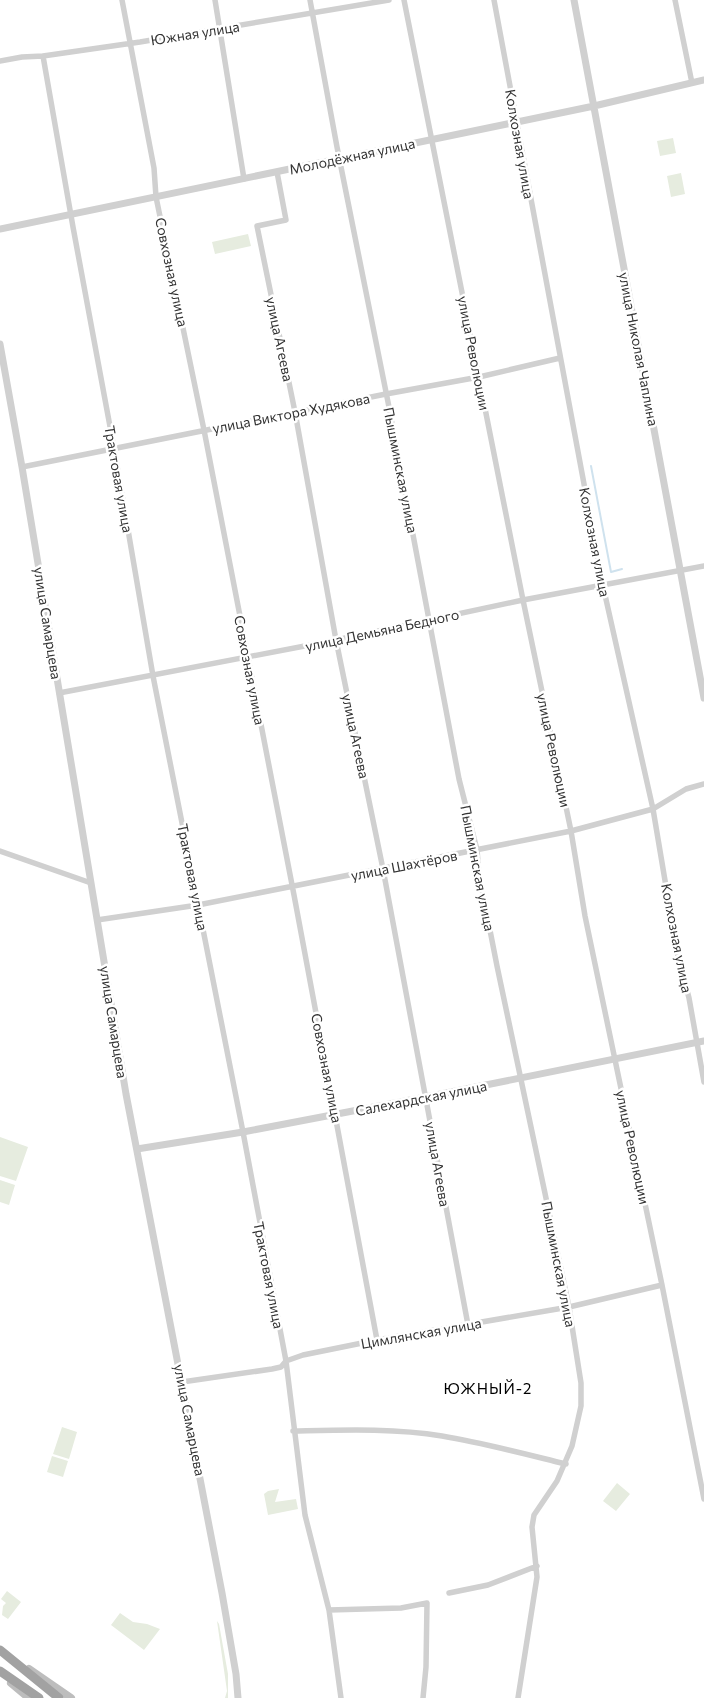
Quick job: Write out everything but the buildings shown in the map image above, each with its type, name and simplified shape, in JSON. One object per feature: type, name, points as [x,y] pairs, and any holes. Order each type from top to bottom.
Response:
[{"type":"highway","points":[[0,1649],[59,1698]]},
{"type":"highway","points":[[0,1673],[39,1698]]},
{"type":"main road","points":[[0,1649],[71,1698]]},
{"type":"main road","points":[[0,1673],[29,1698]]},
{"type":"street","name":"Совхозная улица","points":[[122,0],[154,168],[156,197],[204,430],[336,1114],[377,1340]]},
{"type":"street","points":[[214,0],[244,179]]},
{"type":"street","name":"Пышминская улица","points":[[310,0],[459,779],[477,850],[479,874],[569,1307],[582,1394],[579,1420],[566,1464],[534,1515],[532,1527],[537,1576],[518,1698]]},
{"type":"street","name":"Южная улица","points":[[0,61],[220,29],[389,0]]},
{"type":"street","name":"улица Революции","points":[[404,0],[704,1499]]},
{"type":"street","name":"Колхозная улица","points":[[494,0],[603,586],[652,809],[677,952],[700,1042],[704,1082]]},
{"type":"street","name":"улица Николая Чаплина","points":[[574,0],[704,698]]},
{"type":"street","points":[[675,0],[692,83]]},
{"type":"street","name":"Трактовая улица","points":[[43,56],[153,676],[286,1361],[305,1515],[329,1610],[342,1698]]},
{"type":"street","name":"Молодёжная улица","points":[[0,229],[594,106],[704,80]]},
{"type":"street","name":"улица Агеева","points":[[277,172],[286,220],[256,226],[295,412],[336,640],[383,869],[468,1325]]},
{"type":"street","name":"улица Самарцева","points":[[0,344],[126,1094],[226,1612],[238,1698]]},
{"type":"street","name":"улица Виктора Худякова","points":[[22,467],[479,377],[560,358]]},
{"type":"street","name":"улица Демьяна Бедного","points":[[59,693],[336,640],[523,600],[704,566]]},
{"type":"street","name":"улица Шахтёров","points":[[97,920],[198,905],[571,831],[652,809],[686,788],[704,784]]},
{"type":"street","points":[[0,851],[91,883]]},
{"type":"street","name":"Салехардская улица","points":[[137,1149],[243,1132],[700,1042]]},
{"type":"street","name":"Цимлянская улица","points":[[182,1382],[272,1369],[281,1367],[286,1361],[303,1355],[377,1340],[569,1307],[662,1285]]},
{"type":"street","points":[[294,1431],[378,1429],[413,1432],[442,1436],[566,1464]]},
{"type":"street","points":[[449,1593],[488,1585],[537,1566]]},
{"type":"street","points":[[329,1610],[401,1608],[427,1603],[426,1667],[423,1698]]},
{"type":"shaded area","points":[[673,138],[676,153],[660,156],[657,141]]},
{"type":"shaded area","points":[[681,173],[685,194],[671,197],[667,176]]},
{"type":"shaded area","points":[[248,234],[251,246],[215,254],[212,242]]},
{"type":"shaded area","points":[[0,1137],[28,1147],[16,1181],[0,1176]]},
{"type":"shaded area","points":[[0,1180],[15,1185],[9,1205],[0,1202]]},
{"type":"shaded area","points":[[62,1427],[77,1432],[69,1459],[53,1454]]},
{"type":"shaded area","points":[[52,1456],[68,1461],[63,1477],[47,1472]]},
{"type":"shaded area","points":[[617,1483],[630,1494],[616,1511],[603,1501]]},
{"type":"shaded area","points":[[279,1489],[275,1502],[296,1499],[298,1509],[268,1515],[264,1494],[268,1491]]},
{"type":"shaded area","points":[[7,1591],[21,1602],[8,1619],[2,1615],[3,1606],[6,1603],[1,1599]]},
{"type":"shaded area","points":[[120,1613],[133,1622],[147,1624],[160,1629],[144,1650],[111,1625]]},
{"type":"shaded area","points":[[217,1621],[228,1674],[228,1698],[225,1698],[227,1691]]},
{"type":"waterway","points":[[591,466],[611,572],[622,569]]},
{"type":"district","name":"ЮЖНЫЙ-2","points":[[488,1388]]}]
